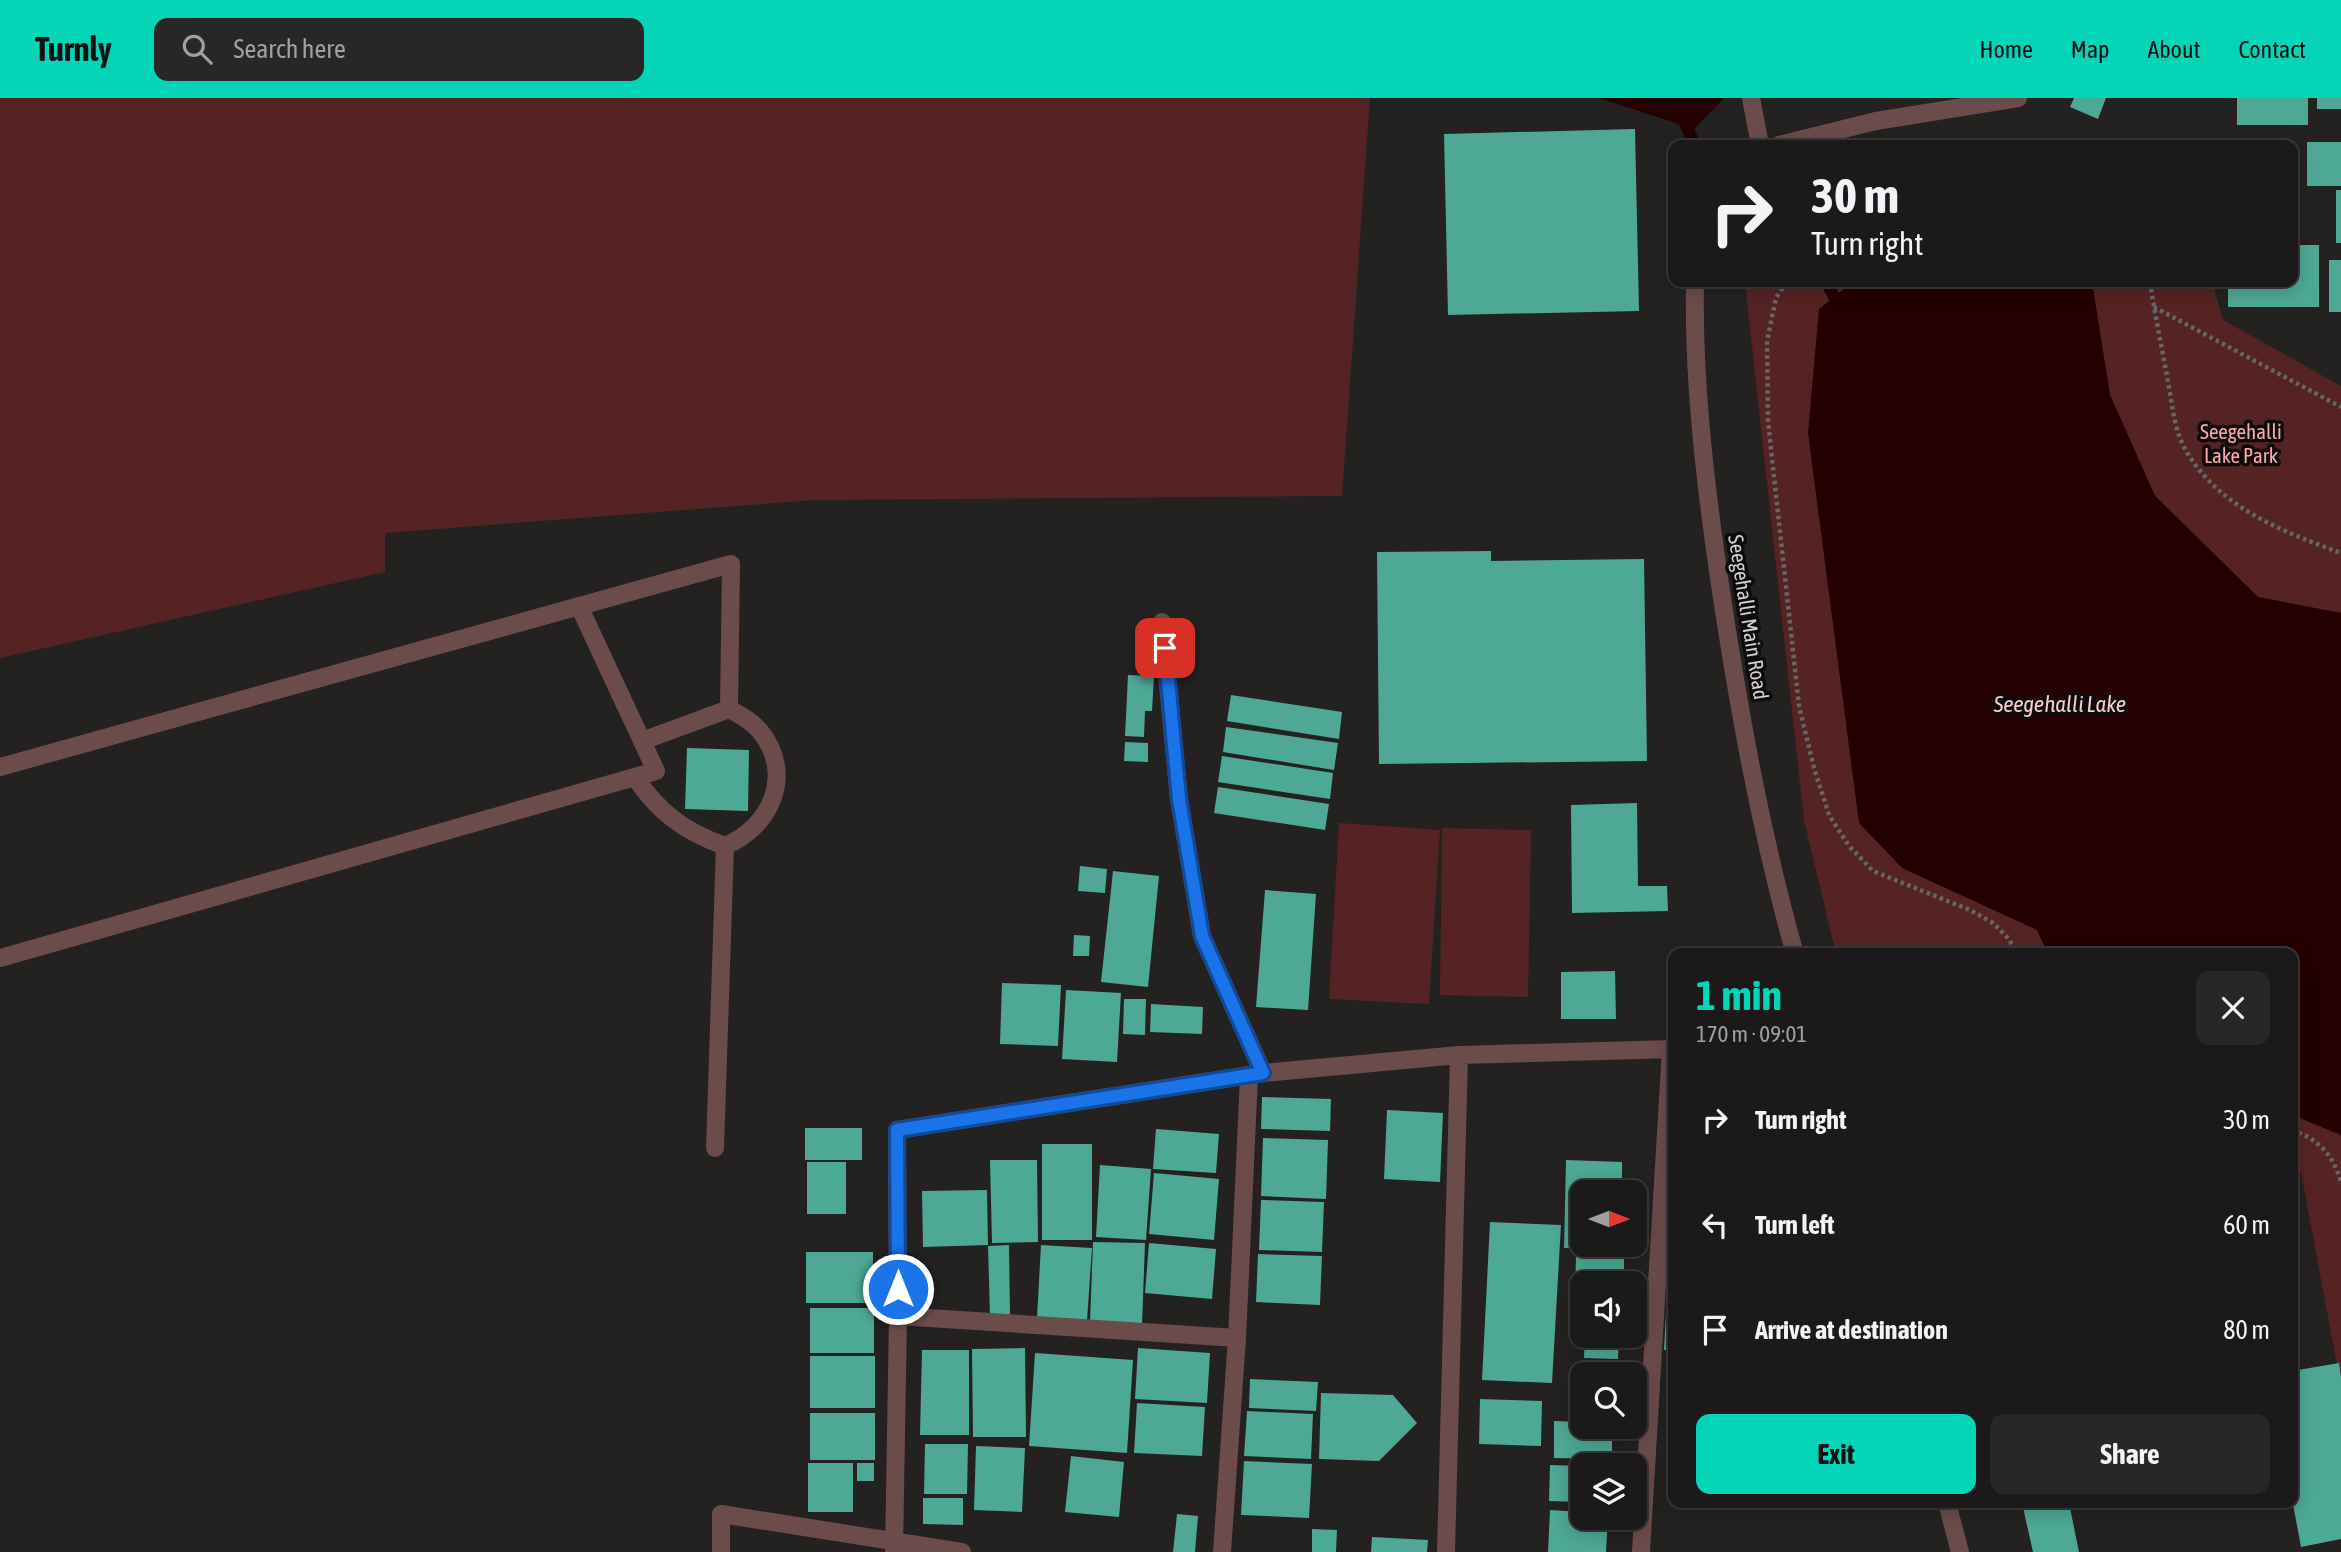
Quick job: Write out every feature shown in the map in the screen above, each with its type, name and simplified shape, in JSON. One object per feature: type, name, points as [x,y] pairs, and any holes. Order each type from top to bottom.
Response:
[{"type":"street","points":[[1751,98],[1759,140]]},
{"type":"street","points":[[1799,140],[1876,121],[2018,98]]},
{"type":"street","name":"Seegehalli Main Road","points":[[1695,287],[1704,474],[1735,688],[1772,872],[1793,948]]},
{"type":"street","points":[[0,766],[731,564],[729,709]]},
{"type":"street","points":[[0,958],[656,771],[579,606]]},
{"type":"street","points":[[1162,622],[1179,799],[1202,936],[1256,1074],[1222,1552]]},
{"type":"street","points":[[635,777],[647,796],[663,813],[682,827],[725,846],[741,840],[766,815],[776,783],[775,764],[760,730],[729,709],[642,741]]},
{"type":"street","points":[[715,1148],[725,846]]},
{"type":"street","points":[[894,1546],[898,1316],[897,1130],[1256,1074],[1460,1055],[1668,1049]]},
{"type":"street","points":[[1446,1552],[1460,1055]]},
{"type":"street","points":[[1641,1552],[1668,1114]]},
{"type":"street","points":[[898,1316],[1237,1338]]},
{"type":"street","points":[[1948,1508],[1960,1552]]},
{"type":"street","points":[[721,1552],[721,1514],[894,1546],[962,1552]]},
{"type":"path","points":[[1783,287],[1776,298],[1767,341],[1768,421],[1799,706],[1829,815],[1849,846],[1873,872],[1970,910],[1993,923],[2009,939],[2013,948]]},
{"type":"path","points":[[2151,287],[2174,416],[2185,448],[2215,488],[2242,508],[2286,533],[2341,553]]},
{"type":"path","points":[[2154,307],[2341,407]]},
{"type":"path","points":[[2298,1132],[2307,1135],[2331,1155],[2341,1182]]},
{"type":"green space","points":[[0,98],[1370,98],[1342,496],[815,500],[385,533],[385,572],[0,658]]},
{"type":"green space","points":[[1746,287],[1847,287],[1819,309],[1903,868],[2037,930],[2045,948],[1835,948],[1804,820]]},
{"type":"green space","name":"Seegehalli Lake Park","points":[[2093,287],[2213,287],[2223,320],[2341,386],[2341,613],[2258,597],[2155,496],[2110,395]]},
{"type":"green space","points":[[1339,823],[1440,830],[1429,1004],[1329,999]]},
{"type":"green space","points":[[1442,828],[1531,830],[1528,997],[1440,995]]},
{"type":"green space","points":[[2298,1117],[2341,1135],[2341,1386],[2301,1173],[2298,1171]]},
{"type":"water","points":[[1599,98],[1724,98],[1694,129]]},
{"type":"water","name":"Seegehalli Lake","points":[[1847,287],[2093,287],[2110,395],[2155,496],[2258,597],[2341,613],[2341,1135],[2298,1117],[2298,948],[2045,948],[2037,930],[1902,868],[1859,823],[1808,433],[1819,309]]},
{"type":"building","points":[[2074,98],[2106,98],[2098,119],[2070,107]]},
{"type":"building","points":[[2237,98],[2308,98],[2308,125],[2237,125]]},
{"type":"building","points":[[2317,98],[2341,98],[2341,109],[2317,109]]},
{"type":"building","points":[[1635,129],[1639,311],[1448,315],[1444,134]]},
{"type":"building","points":[[2307,142],[2341,142],[2341,186],[2307,186]]},
{"type":"building","points":[[2336,190],[2341,190],[2341,243],[2336,243]]},
{"type":"building","points":[[2298,245],[2319,245],[2319,307],[2228,307],[2228,287],[2298,287]]},
{"type":"building","points":[[2329,260],[2341,260],[2341,312],[2329,312]]},
{"type":"building","points":[[1491,551],[1491,561],[1644,559],[1647,761],[1379,764],[1377,552]]},
{"type":"building","points":[[1128,675],[1154,676],[1152,711],[1145,711],[1144,737],[1125,736]]},
{"type":"building","points":[[1231,695],[1342,712],[1339,739],[1227,721]]},
{"type":"building","points":[[1226,727],[1338,743],[1334,770],[1223,752]]},
{"type":"building","points":[[1125,742],[1148,743],[1148,762],[1124,761]]},
{"type":"building","points":[[687,748],[749,750],[748,811],[685,809]]},
{"type":"building","points":[[1222,756],[1333,773],[1330,799],[1218,782]]},
{"type":"building","points":[[1218,787],[1329,804],[1325,830],[1214,813]]},
{"type":"building","points":[[1637,803],[1638,886],[1667,886],[1668,911],[1572,913],[1571,805]]},
{"type":"building","points":[[1080,866],[1107,869],[1105,893],[1078,891]]},
{"type":"building","points":[[1113,871],[1159,876],[1148,987],[1101,982]]},
{"type":"building","points":[[1265,890],[1316,894],[1308,1010],[1256,1007]]},
{"type":"building","points":[[1074,935],[1090,936],[1089,956],[1073,956]]},
{"type":"building","points":[[1615,971],[1616,1019],[1561,1019],[1561,972]]},
{"type":"building","points":[[1002,983],[1061,985],[1058,1046],[1000,1044]]},
{"type":"building","points":[[1066,990],[1121,993],[1117,1062],[1062,1059]]},
{"type":"building","points":[[1124,999],[1146,999],[1145,1035],[1123,1034]]},
{"type":"building","points":[[1151,1004],[1203,1007],[1202,1034],[1150,1032]]},
{"type":"building","points":[[1262,1097],[1331,1099],[1330,1131],[1261,1129]]},
{"type":"building","points":[[1387,1110],[1443,1113],[1440,1182],[1384,1179]]},
{"type":"building","points":[[805,1128],[862,1128],[862,1160],[805,1160]]},
{"type":"building","points":[[1156,1129],[1219,1134],[1216,1173],[1153,1169]]},
{"type":"building","points":[[1263,1138],[1328,1140],[1326,1199],[1261,1196]]},
{"type":"building","points":[[1042,1144],[1092,1144],[1092,1240],[1042,1240]]},
{"type":"building","points":[[990,1160],[1037,1160],[1038,1242],[992,1243]]},
{"type":"building","points":[[1566,1160],[1622,1162],[1622,1180],[1570,1180],[1570,1248],[1564,1248]]},
{"type":"building","points":[[807,1162],[846,1162],[846,1214],[807,1214]]},
{"type":"building","points":[[1100,1165],[1151,1169],[1146,1240],[1096,1237]]},
{"type":"building","points":[[1154,1173],[1219,1179],[1214,1240],[1149,1234]]},
{"type":"building","points":[[987,1190],[988,1245],[923,1247],[922,1191]]},
{"type":"building","points":[[1261,1200],[1324,1202],[1322,1252],[1259,1250]]},
{"type":"building","points":[[1490,1222],[1561,1225],[1552,1383],[1482,1380]]},
{"type":"building","points":[[1093,1242],[1145,1243],[1142,1325],[1090,1323]]},
{"type":"building","points":[[1149,1243],[1216,1249],[1212,1299],[1145,1293]]},
{"type":"building","points":[[1009,1245],[1010,1315],[990,1316],[988,1246]]},
{"type":"building","points":[[1041,1245],[1092,1248],[1087,1321],[1037,1318]]},
{"type":"building","points":[[806,1252],[873,1252],[873,1303],[806,1303]]},
{"type":"building","points":[[1258,1254],[1322,1256],[1320,1305],[1256,1302]]},
{"type":"building","points":[[1576,1257],[1624,1257],[1624,1271],[1576,1271]]},
{"type":"building","points":[[1667,1295],[1668,1295],[1668,1350],[1664,1350]]},
{"type":"building","points":[[810,1308],[874,1308],[874,1353],[810,1353]]},
{"type":"building","points":[[1025,1348],[1026,1437],[973,1437],[972,1349]]},
{"type":"building","points":[[1138,1348],[1210,1353],[1207,1403],[1135,1399]]},
{"type":"building","points":[[1584,1348],[1618,1348],[1618,1359],[1584,1358]]},
{"type":"building","points":[[922,1350],[969,1350],[969,1435],[920,1435]]},
{"type":"building","points":[[1035,1353],[1133,1360],[1127,1453],[1029,1446]]},
{"type":"building","points":[[810,1356],[875,1356],[875,1408],[810,1408]]},
{"type":"building","points":[[2339,1363],[2341,1377],[2341,1539],[2301,1547],[2294,1508],[2298,1508],[2298,1370]]},
{"type":"building","points":[[1250,1379],[1318,1382],[1316,1411],[1249,1408]]},
{"type":"building","points":[[1321,1393],[1393,1395],[1417,1423],[1379,1461],[1319,1459]]},
{"type":"building","points":[[1480,1399],[1542,1401],[1541,1446],[1479,1444]]},
{"type":"building","points":[[1137,1403],[1205,1407],[1202,1456],[1134,1453]]},
{"type":"building","points":[[1247,1411],[1313,1414],[1311,1459],[1244,1456]]},
{"type":"building","points":[[810,1413],[875,1413],[875,1460],[810,1460]]},
{"type":"building","points":[[1554,1421],[1570,1422],[1570,1439],[1612,1439],[1612,1453],[1570,1453],[1570,1458],[1554,1458]]},
{"type":"building","points":[[925,1444],[968,1444],[967,1494],[924,1494]]},
{"type":"building","points":[[976,1446],[1025,1448],[1022,1512],[974,1510]]},
{"type":"building","points":[[1071,1456],[1124,1462],[1119,1517],[1065,1512]]},
{"type":"building","points":[[1244,1461],[1312,1464],[1309,1518],[1241,1515]]},
{"type":"building","points":[[808,1463],[853,1463],[853,1512],[808,1512]]},
{"type":"building","points":[[857,1463],[874,1463],[874,1481],[857,1481]]},
{"type":"building","points":[[1550,1465],[1570,1466],[1570,1502],[1549,1501]]},
{"type":"building","points":[[923,1498],[963,1498],[963,1525],[923,1524]]},
{"type":"building","points":[[2023,1508],[2070,1508],[2079,1552],[2033,1552]]},
{"type":"building","points":[[1550,1510],[1570,1511],[1570,1530],[1607,1530],[1606,1552],[1548,1552]]},
{"type":"building","points":[[1177,1514],[1198,1516],[1195,1552],[1173,1552]]},
{"type":"building","points":[[1312,1529],[1337,1530],[1336,1552],[1312,1552]]},
{"type":"building","points":[[1372,1537],[1428,1540],[1427,1552],[1371,1552]]},
{"type":"waterway","points":[[1677,116],[1683,119],[1693,140]]},
{"type":"waterway","points":[[1829,287],[1841,309]]},
{"type":"route","points":[[898,1289],[897,1130],[1263,1073],[1202,936],[1179,799],[1165,648]]}]
